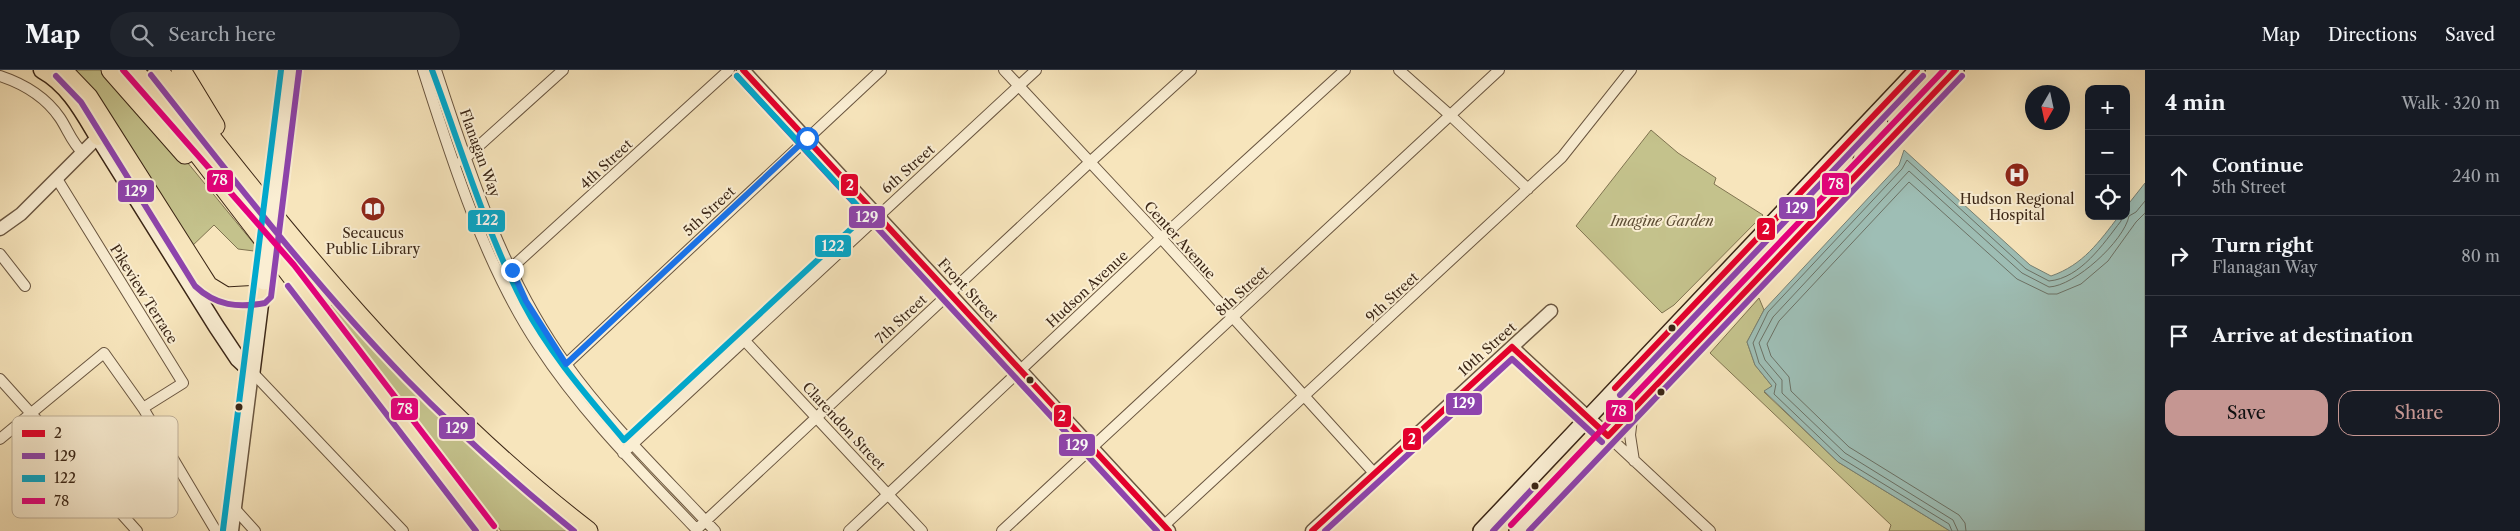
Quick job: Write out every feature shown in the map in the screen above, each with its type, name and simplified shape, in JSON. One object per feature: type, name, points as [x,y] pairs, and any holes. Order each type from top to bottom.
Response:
[{"type":"highway","points":[[62,70],[88,97],[198,274],[208,286],[226,297],[263,289]]},
{"type":"highway","points":[[111,70],[286,270]]},
{"type":"highway","points":[[134,70],[487,531]]},
{"type":"highway","points":[[158,70],[346,302],[407,369],[490,449],[588,531]]},
{"type":"highway","points":[[181,70],[249,183]]},
{"type":"main road","points":[[42,70],[65,88],[98,137],[216,326],[238,359],[252,372]]},
{"type":"main road","points":[[252,372],[290,70]]},
{"type":"main road","points":[[1481,531],[1917,70]]},
{"type":"main road","points":[[1516,531],[1956,70]]},
{"type":"main road","points":[[1860,170],[1862,155],[1880,125],[1877,112]]},
{"type":"street","name":"Flanagan Way","points":[[423,70],[456,164],[499,275],[526,326],[557,372],[587,411],[623,453],[698,530]]},
{"type":"street","name":"Flanagan Way","points":[[436,70],[480,196],[526,301],[537,320],[566,364],[596,402],[715,531]]},
{"type":"street","points":[[456,164],[467,159],[563,70]]},
{"type":"street","name":"4th Street","points":[[499,275],[512,270],[729,70]]},
{"type":"street","name":"Front Street","points":[[744,70],[1022,370],[1163,529]]},
{"type":"street","name":"5th Street","points":[[557,372],[881,70]]},
{"type":"street","name":"Center Avenue","points":[[1004,70],[1161,238],[1232,319],[1374,473]]},
{"type":"street","name":"6th Street","points":[[623,453],[635,444],[878,215],[1036,70]]},
{"type":"street","name":"7th Street","points":[[698,530],[817,416],[1191,70]]},
{"type":"street","name":"Hudson Avenue","points":[[849,531],[1161,238],[1345,70]]},
{"type":"street","points":[[1399,70],[1528,189]]},
{"type":"street","name":"8th Street","points":[[1002,531],[1499,70]]},
{"type":"street","name":"9th Street","points":[[1163,529],[1570,148],[1631,70]]},
{"type":"street","points":[[0,76],[22,84],[46,102],[60,118],[75,146],[83,153]]},
{"type":"street","points":[[436,108],[447,104]]},
{"type":"street","points":[[0,229],[21,214],[98,137]]},
{"type":"street","name":"Pikeview Terrace","points":[[57,179],[183,383],[144,408]]},
{"type":"street","points":[[0,254],[25,286]]},
{"type":"street","name":"10th Street","points":[[1312,531],[1551,311]]},
{"type":"street","points":[[526,326],[537,320]]},
{"type":"street","name":"Clarendon Street","points":[[745,341],[817,416],[922,531]]},
{"type":"street","points":[[1512,347],[1710,531]]},
{"type":"street","points":[[27,416],[104,353],[149,416]]},
{"type":"street","points":[[232,531],[252,372]]},
{"type":"street","points":[[252,372],[403,531]]},
{"type":"street","points":[[0,379],[33,416]]},
{"type":"street","points":[[587,411],[596,402]]},
{"type":"street","points":[[1633,409],[1630,435],[1634,461]]},
{"type":"street","points":[[0,439],[12,429]]},
{"type":"street","points":[[178,466],[216,531]]},
{"type":"street","points":[[660,490],[670,482]]},
{"type":"street","points":[[235,509],[255,531]]},
{"type":"street","points":[[125,518],[137,531]]},
{"type":"green space","points":[[69,70],[105,70],[187,162],[255,245],[254,251],[238,249],[214,225],[190,248]]},
{"type":"green space","name":"Imagine Garden","points":[[1651,130],[1678,153],[1716,178],[1714,184],[1763,215],[1674,305],[1662,313],[1576,226]]},
{"type":"green space","points":[[1759,298],[1764,310],[1747,342],[1755,365],[1772,386],[1764,392],[1838,462],[1950,531],[1889,531],[1891,525],[1710,353]]},
{"type":"green space","points":[[333,305],[388,366],[446,424],[506,479],[569,531],[501,531],[331,306]]},
{"type":"water","points":[[1904,150],[2030,265],[2051,276],[2072,266],[2090,252],[2116,220],[2130,220],[2130,202],[2145,183],[2145,531],[1950,531],[1838,462],[1764,391],[1772,386],[1755,365],[1747,342],[1764,310],[1899,165]]},
{"type":"transit line","name":"78","points":[[123,70],[294,265],[494,526]]},
{"type":"transit line","name":"122","points":[[223,530],[281,70]]},
{"type":"transit line","name":"122","points":[[432,70],[485,217],[523,303],[557,357],[624,440],[866,215],[737,76]]},
{"type":"transit line","name":"2","points":[[743,70],[1169,531]]},
{"type":"transit line","name":"2","points":[[1615,388],[1917,70]]},
{"type":"transit line","name":"78","points":[[1511,525],[1944,70]]},
{"type":"transit line","name":"2","points":[[1608,436],[1956,70]]},
{"type":"transit line","name":"129","points":[[56,76],[81,102],[195,286],[203,293],[219,301],[228,304],[246,305],[265,303],[271,297],[299,71]]},
{"type":"transit line","name":"129","points":[[151,75],[275,230],[372,343],[467,438],[574,531]]},
{"type":"transit line","name":"129","points":[[737,76],[1157,531]]},
{"type":"transit line","name":"129","points":[[1620,395],[1923,76]]},
{"type":"transit line","name":"129","points":[[1529,531],[1962,76]]},
{"type":"transit line","name":"129","points":[[288,286],[476,531]]},
{"type":"transit line","name":"2","points":[[1512,347],[1608,436]]},
{"type":"transit line","name":"2","points":[[1312,531],[1512,347]]},
{"type":"transit line","name":"129","points":[[1325,531],[1512,359],[1602,442]]},
{"type":"transit line","name":"129","points":[[1493,531],[1535,486]]},
{"type":"place","name":"Hudson Regional Hospital","points":[[2017,175]]},
{"type":"place","name":"Secaucus Public Library","points":[[373,209]]},
{"type":"route","points":[[512,270],[526,301],[566,364],[807,138]]}]
